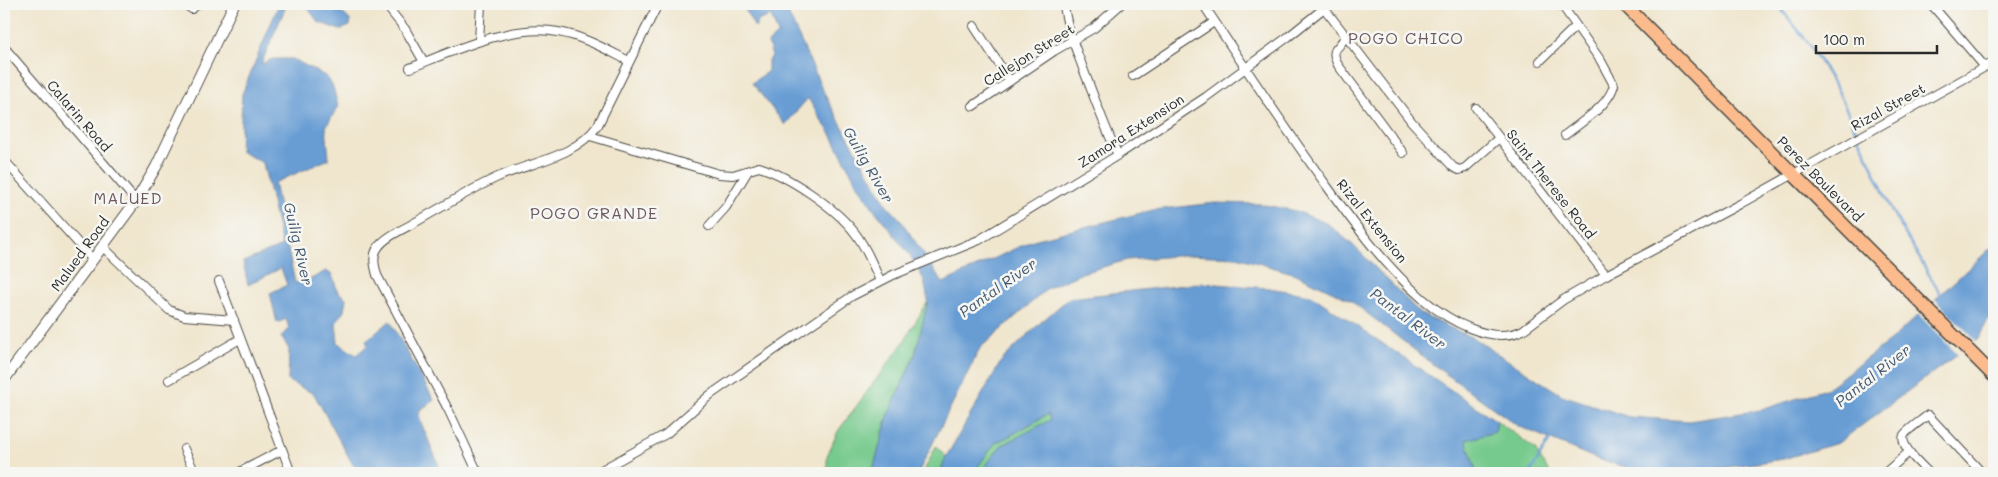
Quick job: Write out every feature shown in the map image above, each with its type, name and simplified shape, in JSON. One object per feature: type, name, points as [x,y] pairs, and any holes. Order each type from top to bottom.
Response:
[{"type":"main road","name":"Perez Boulevard","points":[[1624,4],[1994,376]]},
{"type":"street","points":[[184,4],[192,9],[198,4]]},
{"type":"street","points":[[385,4],[405,29],[424,62]]},
{"type":"street","points":[[479,41],[481,4]]},
{"type":"street","points":[[478,473],[449,411],[377,275],[375,253],[384,242],[457,198],[497,177],[564,152],[590,136],[598,125],[658,4]]},
{"type":"street","points":[[1064,4],[1074,42],[1108,134],[1118,155]]},
{"type":"street","name":"Callejon Street","points":[[973,106],[1054,52],[1074,42],[1106,19],[1121,4]]},
{"type":"street","name":"Rizal Extension","points":[[1203,4],[1282,126],[1377,252],[1422,298],[1440,312],[1463,324],[1490,334],[1509,335],[1523,330],[1550,309],[1606,274],[1740,204],[1794,173]]},
{"type":"street","points":[[1561,4],[1601,61],[1614,85],[1612,94],[1599,108],[1565,135]]},
{"type":"street","points":[[1931,4],[1985,67]]},
{"type":"street","name":"Malued Road","points":[[4,380],[136,201],[156,167],[230,6]]},
{"type":"street","points":[[1326,6],[1345,35],[1412,122],[1453,167],[1459,170],[1465,168],[1499,138]]},
{"type":"street","name":"Zamora Extension","points":[[596,473],[666,434],[710,395],[852,296],[880,281],[979,240],[1118,155],[1206,97],[1288,37],[1326,6]]},
{"type":"street","points":[[1133,76],[1214,22]]},
{"type":"street","points":[[974,26],[1010,81]]},
{"type":"street","points":[[1540,61],[1576,26]]},
{"type":"street","points":[[410,68],[479,41],[508,34],[540,30],[557,31],[573,35],[629,61]]},
{"type":"street","points":[[1345,35],[1344,39],[1334,49],[1335,58],[1403,153]]},
{"type":"street","name":"Calarin Road","points":[[4,47],[136,201]]},
{"type":"street","name":"Rizal Street","points":[[1794,173],[1994,62]]},
{"type":"street","name":"Saint Therese Road","points":[[1476,108],[1606,274]]},
{"type":"street","points":[[590,136],[720,174],[733,175],[759,167],[791,181],[810,193],[847,224],[863,245],[880,281]]},
{"type":"street","points":[[4,160],[93,260]]},
{"type":"street","points":[[709,226],[726,207],[748,171]]},
{"type":"street","points":[[103,247],[169,310],[184,316],[234,320]]},
{"type":"street","points":[[219,281],[291,473]]},
{"type":"street","points":[[169,380],[240,339]]},
{"type":"street","points":[[1929,473],[1909,452],[1904,440],[1905,434],[1928,415],[1982,473]]},
{"type":"street","points":[[184,449],[195,473]]},
{"type":"street","points":[[238,473],[282,450]]},
{"type":"street","points":[[1886,473],[1909,452]]},
{"type":"green space","points":[[928,301],[915,355],[888,416],[872,473],[827,473],[827,456],[838,431],[903,343]]},
{"type":"green space","points":[[1048,414],[1051,420],[1001,446],[980,473],[973,473],[996,442]]},
{"type":"green space","points":[[1497,421],[1534,448],[1550,473],[1477,473],[1466,440],[1494,432]]},
{"type":"green space","points":[[936,446],[946,457],[941,473],[923,473]]},
{"type":"water","points":[[279,4],[287,4],[261,64],[273,59],[293,59],[327,77],[333,87],[338,106],[326,127],[329,159],[274,183],[295,283],[307,281],[326,271],[332,275],[338,292],[346,298],[344,311],[336,323],[338,343],[356,355],[368,345],[366,341],[390,321],[434,400],[419,411],[420,420],[442,473],[367,473],[353,465],[314,394],[288,381],[289,349],[281,337],[289,328],[286,319],[277,323],[270,293],[287,285],[281,268],[248,285],[243,262],[282,246],[263,163],[240,151],[242,94]]},
{"type":"water","points":[[305,4],[337,4],[337,8],[351,21],[350,26],[340,30],[318,22]]},
{"type":"water","name":"Pantal River","points":[[742,4],[784,4],[827,99],[887,205],[900,219],[943,283],[1033,240],[1153,210],[1215,203],[1260,204],[1296,211],[1328,224],[1354,246],[1421,314],[1473,338],[1562,395],[1629,417],[1689,421],[1761,410],[1826,389],[1892,339],[1994,245],[1994,309],[1978,339],[1838,443],[1783,459],[1689,473],[1648,473],[1597,459],[1518,426],[1435,366],[1350,300],[1296,274],[1237,257],[1187,255],[1127,260],[1082,273],[1048,288],[980,348],[918,473],[872,473],[888,416],[915,355],[928,301],[924,280],[910,255],[876,212],[856,182],[831,134],[808,98],[785,125],[752,83],[768,71],[768,60],[772,56],[768,43],[778,34],[771,16],[759,20],[755,28]]},
{"type":"water","points":[[1202,283],[1269,288],[1311,295],[1497,421],[1495,432],[1466,440],[1477,473],[980,473],[1001,446],[1050,420],[1048,414],[996,442],[973,473],[940,473],[946,457],[1002,360],[1069,298]]},
{"type":"pier","points":[[1933,297],[1978,343],[1960,357],[1917,313]]},
{"type":"waterway","points":[[1777,4],[1810,45],[1839,93],[1893,213],[1941,295]]},
{"type":"waterway","points":[[1530,473],[1552,436]]},
{"type":"district","name":"POGO CHICO","points":[[1406,38]]},
{"type":"district","name":"MALUED","points":[[128,198]]},
{"type":"district","name":"POGO GRANDE","points":[[594,213]]},
{"type":"water label","name":"Guilig River","points":[[868,165]]},
{"type":"water label","name":"Guilig River","points":[[298,244]]}]
